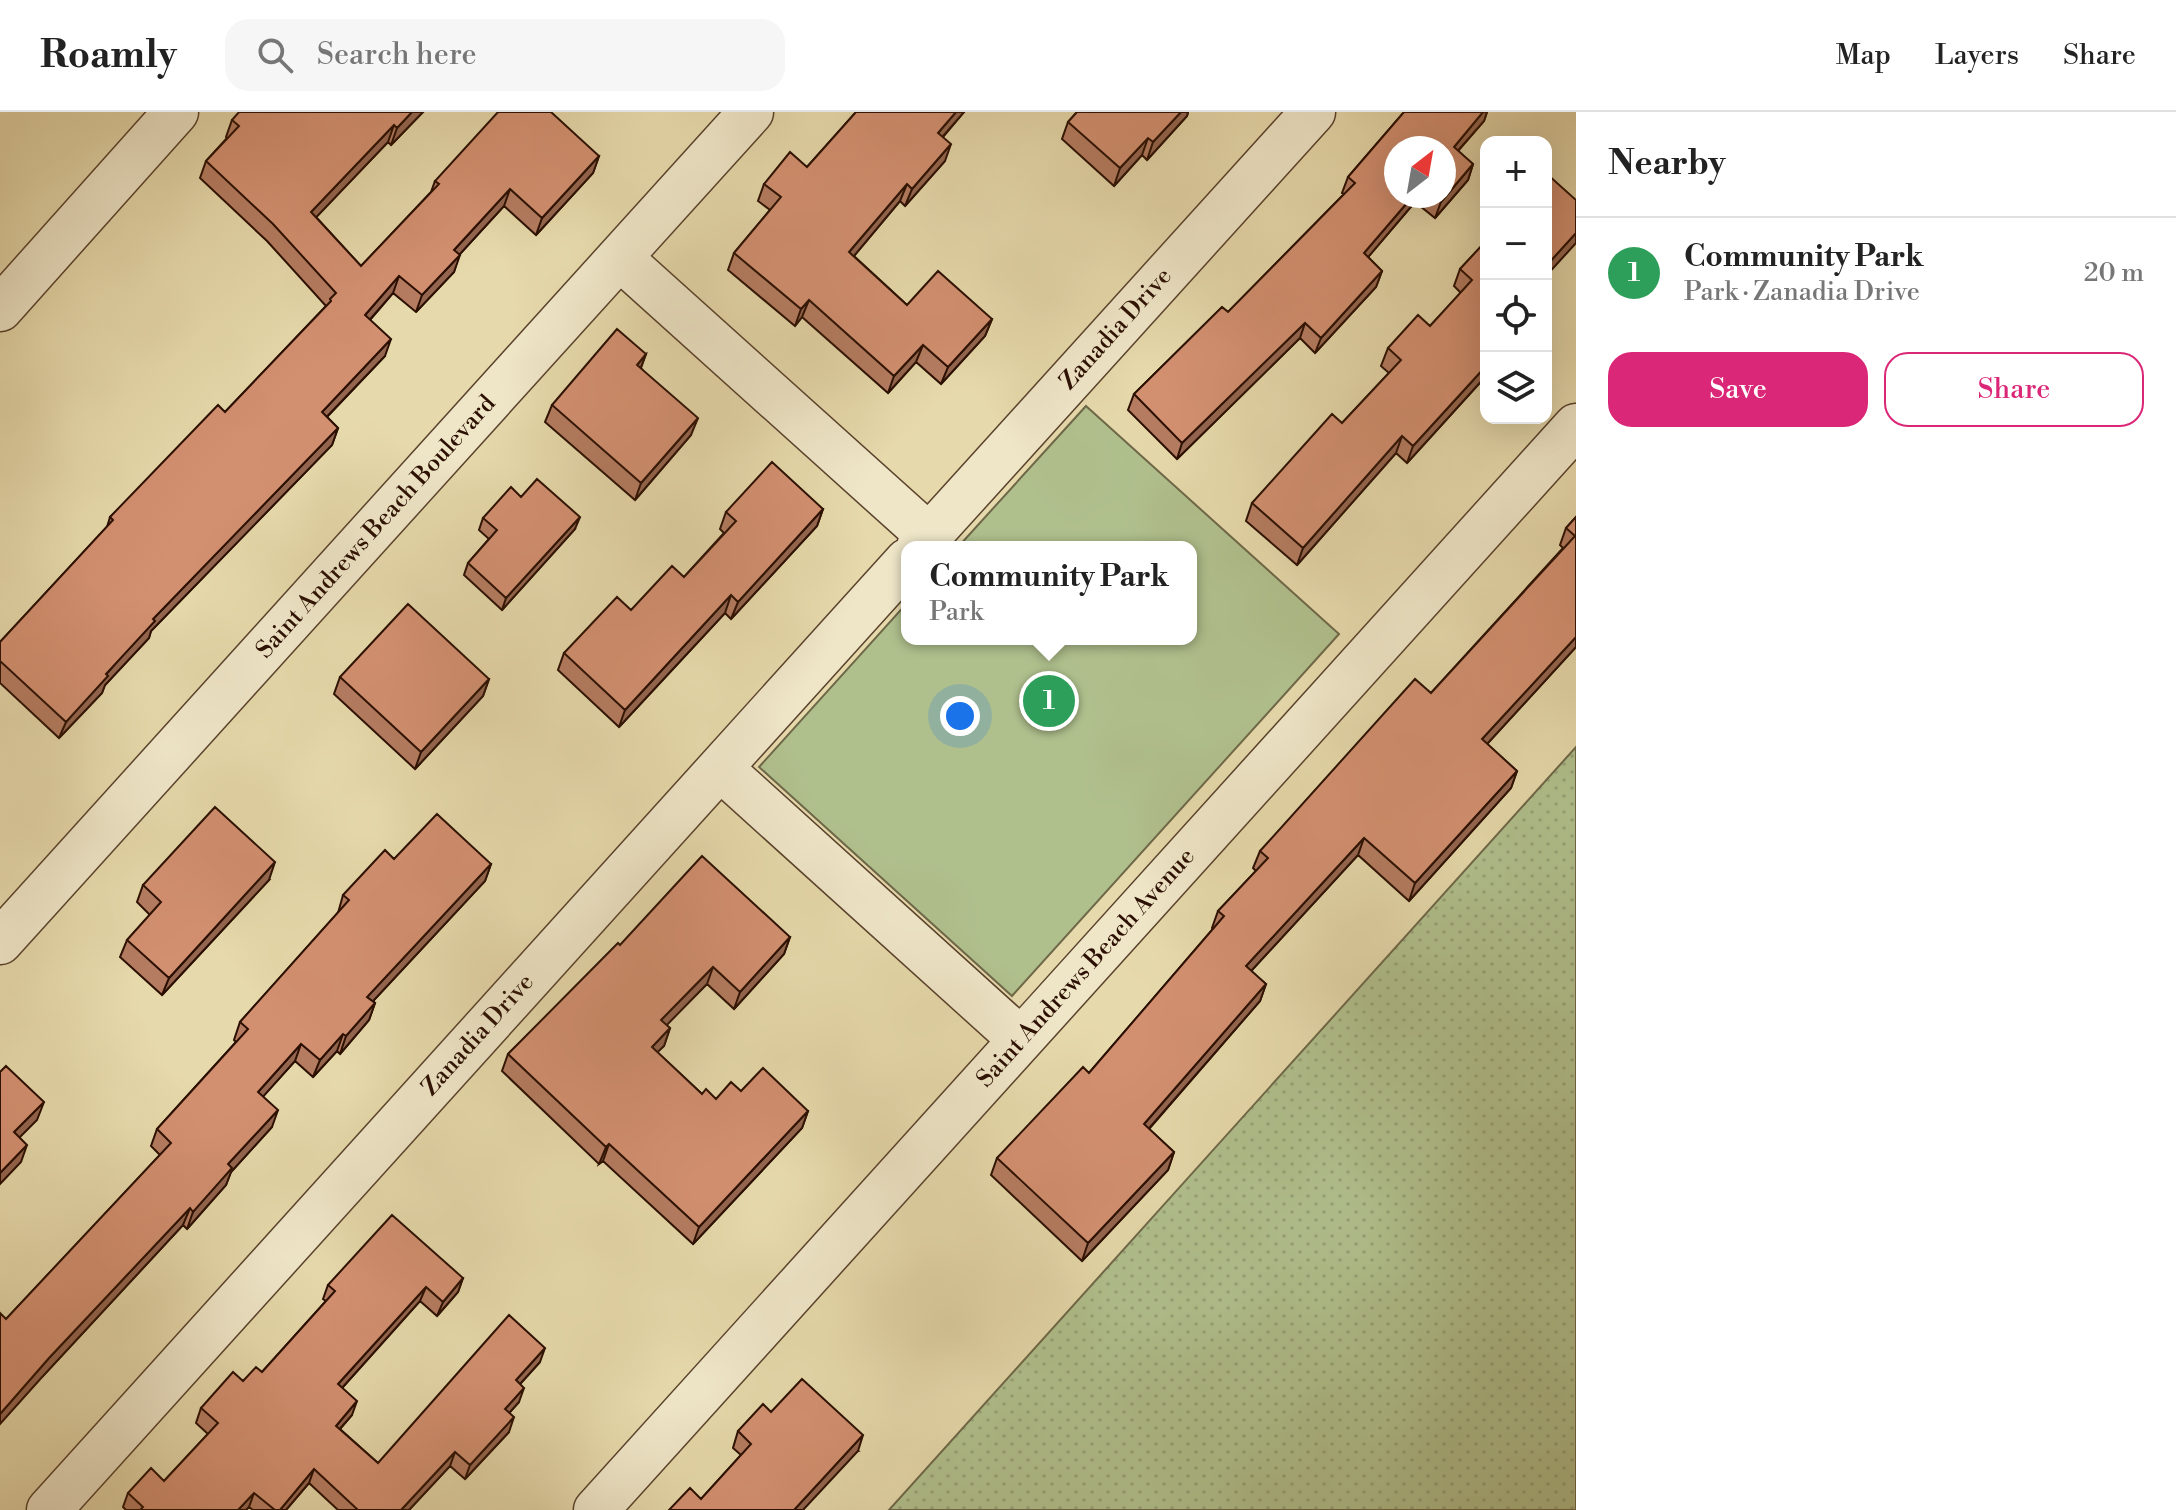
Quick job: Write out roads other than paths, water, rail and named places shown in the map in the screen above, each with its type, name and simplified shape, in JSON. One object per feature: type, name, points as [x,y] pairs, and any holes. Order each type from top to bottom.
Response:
[{"type":"street","points":[[0,309],[176,112]]},
{"type":"street","name":"Saint Andrews Beach Boulevard","points":[[0,942],[751,112]]},
{"type":"street","name":"Zanadia Drive","points":[[925,541],[1313,112]]},
{"type":"street","points":[[620,258],[912,541]]},
{"type":"street","name":"Saint Andrews Beach Avenue","points":[[596,1510],[1576,426]]},
{"type":"street","name":"Zanadia Drive","points":[[49,1510],[901,568]]},
{"type":"street","points":[[720,768],[1021,1040]]},
{"type":"place","name":"Community Park","points":[[1049,701]]}]
